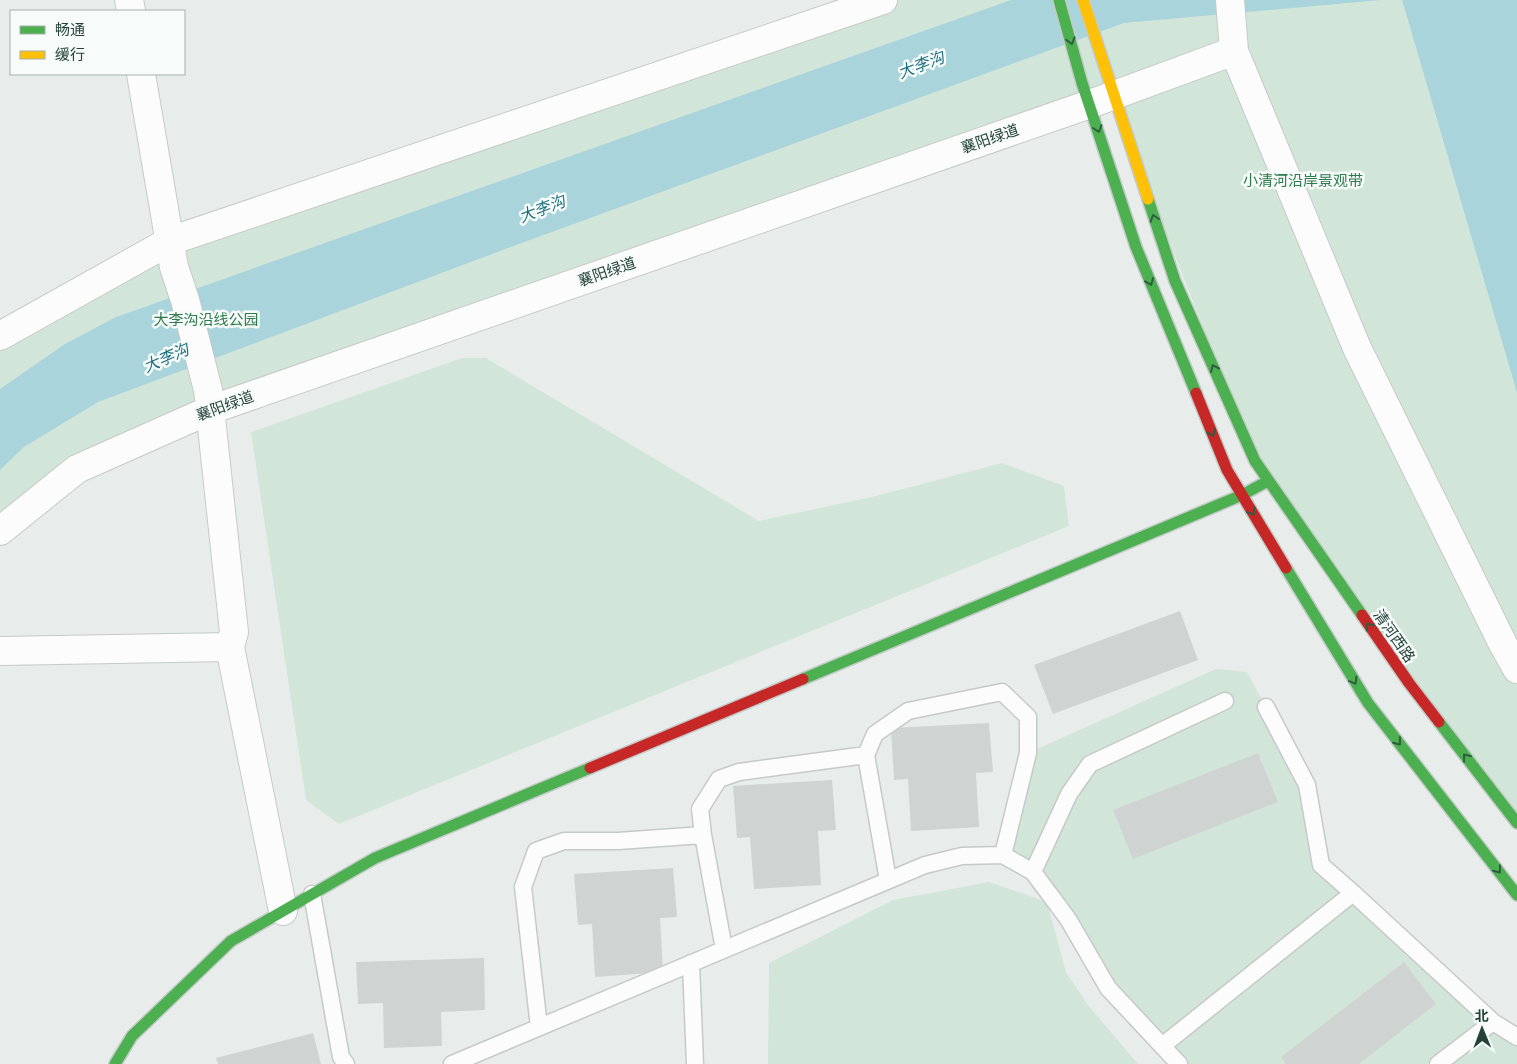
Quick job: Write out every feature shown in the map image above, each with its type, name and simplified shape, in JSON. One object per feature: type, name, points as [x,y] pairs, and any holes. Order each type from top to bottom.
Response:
[{"type":"main road","points":[[1059,0],[1098,89]]},
{"type":"main road","points":[[1084,0],[1098,89],[1136,247],[1227,470],[1368,703],[1517,895]]},
{"type":"main road","name":"清河西路","points":[[1098,89],[1175,280],[1255,461],[1409,683],[1517,823]]},
{"type":"main road","points":[[115,1064],[132,1036],[231,940],[375,858],[1242,495],[1268,481]]},
{"type":"street","points":[[0,336],[170,241],[883,0]]},
{"type":"street","points":[[1230,0],[1233,39],[1357,348],[1517,669]]},
{"type":"street","name":"襄阳绿道","points":[[0,531],[76,469],[209,400],[1098,89],[1233,39]]},
{"type":"street","points":[[141,75],[174,267],[185,300],[209,400],[234,632],[230,647],[283,911]]},
{"type":"street","points":[[0,651],[230,647]]},
{"type":"street","points":[[1484,780],[1517,800]]},
{"type":"lane","points":[[888,880],[866,755],[875,734],[908,711],[1002,692],[1028,717],[1028,753],[1003,855]]},
{"type":"lane","points":[[1033,872],[1069,794],[1090,764],[1226,701]]},
{"type":"lane","points":[[1266,706],[1307,785],[1322,865],[1493,1022],[1517,1037]]},
{"type":"lane","points":[[724,949],[703,836],[700,809],[719,779],[739,772],[866,755]]},
{"type":"lane","points":[[539,1027],[523,887],[536,852],[564,841],[618,841],[703,836]]},
{"type":"lane","points":[[452,1064],[925,865],[962,856],[1003,855],[1033,872],[1068,919],[1108,988],[1179,1064]]},
{"type":"lane","points":[[312,894],[341,1057],[346,1064]]},
{"type":"lane","points":[[1162,1046],[1353,894]]},
{"type":"lane","points":[[691,963],[695,1064]]},
{"type":"lane","points":[[1438,1064],[1493,1022]]},
{"type":"green space","points":[[883,0],[1402,0],[1517,393],[1517,823],[1255,461],[1113,96],[77,469],[0,531],[0,336],[170,241]]},
{"type":"green space","points":[[462,358],[486,358],[759,521],[876,496],[1002,463],[1064,486],[1069,526],[339,824],[306,800],[251,432]]},
{"type":"green space","points":[[1216,669],[1247,672],[1307,785],[1322,865],[1517,1037],[1517,1064],[1182,1064],[1108,988],[1033,872],[1003,855],[1028,753]]},
{"type":"green space","points":[[989,882],[1047,902],[1066,972],[1088,1005],[1138,1064],[768,1064],[769,963],[893,900]]},
{"type":"water","name":"大李沟","points":[[1011,0],[1381,0],[1124,23],[500,251],[98,402],[24,447],[0,470],[0,389],[65,344],[116,317]]},
{"type":"water","points":[[1402,0],[1517,0],[1517,393]]},
{"type":"building","points":[[1180,611],[1198,660],[1053,714],[1034,665]]},
{"type":"building","points":[[989,723],[993,772],[976,773],[979,827],[911,831],[908,779],[894,780],[891,728]]},
{"type":"building","points":[[1258,753],[1278,802],[1133,859],[1113,810]]},
{"type":"building","points":[[832,780],[836,830],[818,831],[821,885],[754,889],[750,837],[737,838],[733,786]]},
{"type":"building","points":[[673,868],[677,917],[660,918],[663,972],[595,977],[592,924],[578,925],[574,874]]},
{"type":"building","points":[[484,958],[485,1010],[441,1012],[442,1046],[384,1048],[383,1003],[358,1004],[356,962]]},
{"type":"building","points":[[1404,962],[1436,1004],[1359,1064],[1286,1064],[1281,1057]]},
{"type":"building","points":[[313,1033],[321,1064],[218,1064],[216,1058]]},
{"type":"traffic: fast","points":[[1059,0],[1082,83],[1136,247],[1196,393]]},
{"type":"traffic: fast","points":[[1148,199],[1175,281],[1255,461],[1362,615]]},
{"type":"traffic: fast","points":[[803,679],[1242,495],[1268,481]]},
{"type":"traffic: fast","points":[[1286,568],[1368,703],[1517,895]]},
{"type":"traffic: fast","points":[[1439,722],[1517,823]]},
{"type":"traffic: fast","points":[[115,1064],[132,1036],[231,941],[375,858],[590,768]]},
{"type":"traffic: slow","points":[[1083,0],[1148,199]]},
{"type":"traffic: jam","points":[[1196,393],[1227,470],[1286,568]]},
{"type":"traffic: jam","points":[[1362,615],[1409,683],[1439,722]]},
{"type":"traffic: jam","points":[[590,768],[803,679]]},
{"type":"park label","name":"小清河沿岸景观带","points":[[1303,181]]},
{"type":"park label","name":"大李沟沿线公园","points":[[206,320]]}]
